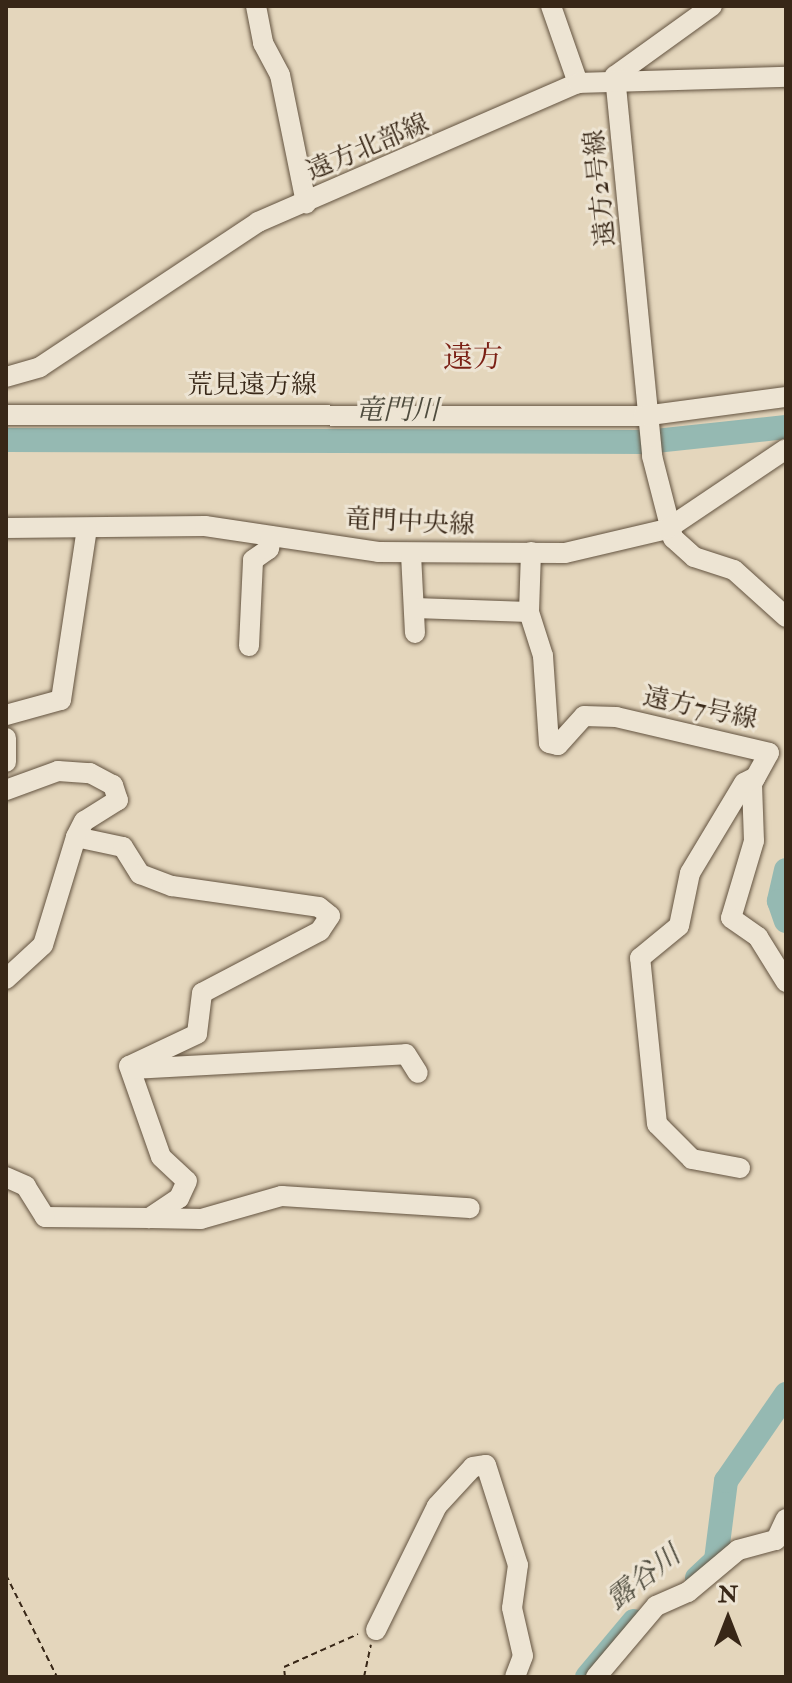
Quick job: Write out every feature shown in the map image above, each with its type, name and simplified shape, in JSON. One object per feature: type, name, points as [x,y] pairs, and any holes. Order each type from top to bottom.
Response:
[{"type":"street","points":[[256,6],[263,43],[280,75],[306,203]]},
{"type":"street","points":[[551,6],[578,83]]},
{"type":"street","points":[[615,80],[617,71],[712,6]]},
{"type":"street","name":"遠方北部線","points":[[6,377],[40,367],[258,222],[578,83],[786,77]]},
{"type":"street","name":"遠方2号線","points":[[615,80],[652,456],[667,529]]},
{"type":"street","name":"荒見遠方線","points":[[6,415],[649,414],[786,397]]},
{"type":"street","name":"竜門中央線","points":[[6,528],[205,526],[411,554],[531,552],[610,545],[667,529],[782,452]]},
{"type":"street","points":[[6,715],[61,700],[87,528]]},
{"type":"street","points":[[667,529],[694,557],[734,570],[786,617]]},
{"type":"street","points":[[249,646],[253,560],[269,549],[271,536]]},
{"type":"street","name":"遠方7号線","points":[[531,552],[529,612],[543,656],[542,715],[553,746],[584,716],[616,717],[762,749],[769,758],[756,777]]},
{"type":"street","points":[[411,554],[415,633]]},
{"type":"street","points":[[415,608],[529,612]]},
{"type":"street","points":[[6,738],[6,762]]},
{"type":"street","points":[[6,790],[58,771],[105,779],[118,800],[84,821],[76,837],[43,945],[6,979]]},
{"type":"street","points":[[740,1168],[692,1159],[657,1124],[640,958],[679,926],[690,873],[744,783],[756,777],[754,841],[731,918],[758,937],[786,982]]},
{"type":"street","points":[[76,837],[123,847],[140,874],[172,886],[319,907],[330,916],[320,931],[202,993],[197,1034],[128,1069]]},
{"type":"street","points":[[128,1069],[406,1054],[418,1073]]},
{"type":"street","points":[[128,1069],[161,1157],[187,1181],[179,1198],[149,1218]]},
{"type":"street","points":[[6,1177],[26,1186],[45,1217],[201,1219],[282,1196],[470,1208]]},
{"type":"street","points":[[376,1630],[437,1506],[473,1467],[486,1465],[518,1565],[512,1608],[523,1656],[515,1677]]},
{"type":"street","points":[[596,1677],[656,1606],[688,1592],[738,1550],[776,1540],[786,1519]]},
{"type":"path","points":[[6,1575],[57,1677]]},
{"type":"path","points":[[285,1677],[284,1667],[376,1630]]},
{"type":"path","points":[[364,1677],[376,1630]]},
{"type":"waterway","name":"竜門川","points":[[6,440],[646,442],[786,427]]},
{"type":"waterway","name":"露谷川","points":[[786,870],[779,901],[786,921]]},
{"type":"waterway","name":"露谷川","points":[[697,1578],[716,1560],[726,1481],[786,1394]]},
{"type":"waterway","name":"露谷川","points":[[587,1677],[634,1621]]},
{"type":"district","name":"遠方","points":[[473,358]]}]
